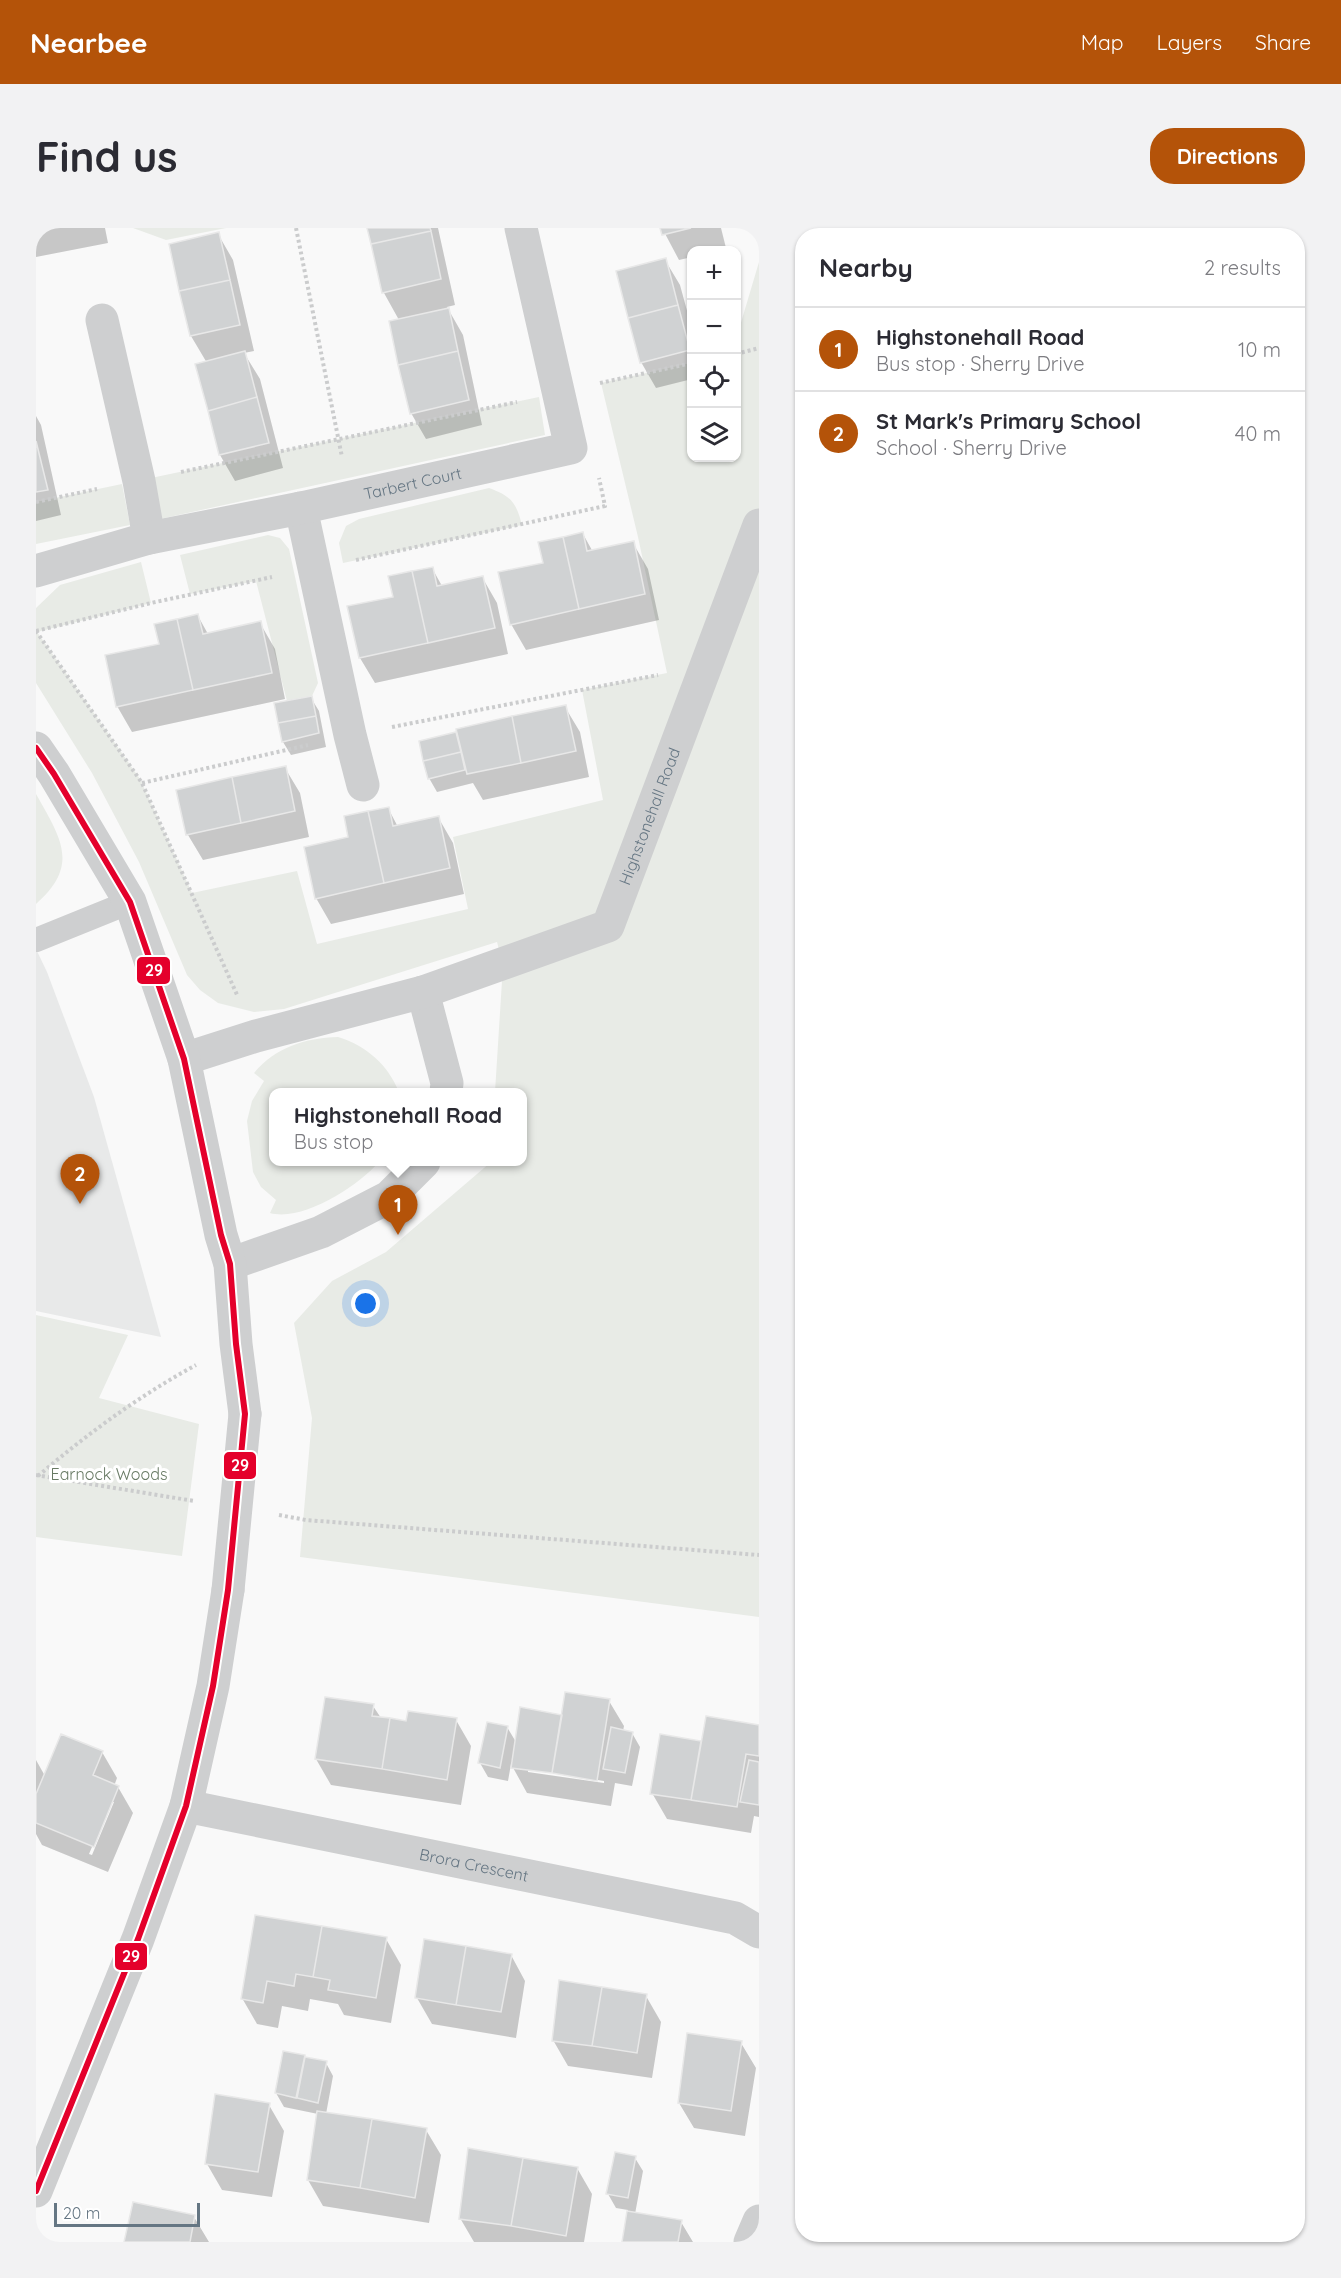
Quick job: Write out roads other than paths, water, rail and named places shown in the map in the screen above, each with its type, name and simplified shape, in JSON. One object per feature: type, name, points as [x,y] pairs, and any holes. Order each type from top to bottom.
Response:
[{"type":"street","name":"Tarbert Court","points":[[36,571],[149,538],[301,508],[571,448],[521,228]]},
{"type":"street","points":[[102,320],[139,481],[149,538]]},
{"type":"street","points":[[301,508],[350,735],[363,784]]},
{"type":"street","name":"Highstonehall Road","points":[[184,1059],[256,1036],[423,992],[608,926],[759,525]]},
{"type":"street","points":[[36,748],[54,774],[130,902],[184,1059],[221,1236],[230,1264],[236,1344],[245,1414],[228,1590],[213,1686],[186,1806],[138,1939],[36,2191]]},
{"type":"street","points":[[423,992],[446,1088]]},
{"type":"street","points":[[230,1264],[321,1232],[389,1197],[419,1166]]},
{"type":"street","name":"Brora Crescent","points":[[186,1806],[735,1918],[759,1932]]},
{"type":"street","points":[[750,2242],[759,2221]]},
{"type":"lane","points":[[36,940],[130,902]]},
{"type":"place","name":"St Mark's Primary School","points":[[80,1204]]},
{"type":"place","name":"Highstonehall Road","points":[[398,1235]]},
{"type":"park label","name":"Earnock Woods","points":[[109,1474]]}]
